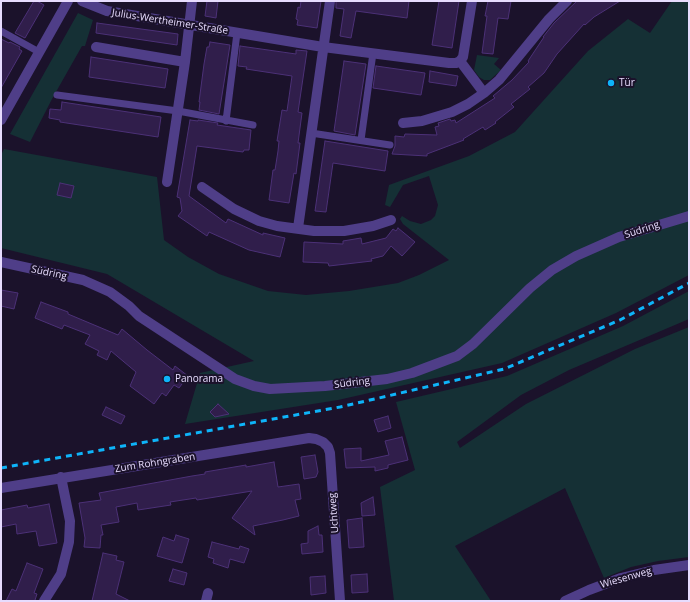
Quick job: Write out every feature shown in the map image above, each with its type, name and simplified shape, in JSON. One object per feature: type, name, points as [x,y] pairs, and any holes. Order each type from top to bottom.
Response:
[{"type":"street","points":[[1,120],[68,1]]},
{"type":"street","name":"Julius-Wertheimer-Straße","points":[[82,1],[108,12],[323,47],[450,63],[460,61]]},
{"type":"street","points":[[167,182],[185,62],[192,1]]},
{"type":"street","points":[[298,228],[330,1]]},
{"type":"street","points":[[472,1],[464,51],[460,61],[484,92]]},
{"type":"street","points":[[403,123],[422,121],[452,112],[468,104],[498,80],[549,18],[568,1]]},
{"type":"street","points":[[96,47],[185,62]]},
{"type":"street","points":[[202,187],[220,201],[247,216],[277,226],[314,231],[344,231],[391,220]]},
{"type":"street","name":"Südring","points":[[1,262],[83,280],[110,292],[129,306],[139,316],[235,379],[254,386],[270,389],[325,386],[387,379],[412,373],[457,356],[473,344],[530,288],[552,270],[576,256],[619,237],[689,216]]},
{"type":"street","name":"Zum Rohngraben","points":[[1,488],[61,477],[309,438]]},
{"type":"street","name":"Uchtweg","points":[[309,438],[323,442],[328,447],[330,453],[340,601]]},
{"type":"street","points":[[44,601],[61,574],[69,542],[70,521],[61,477]]},
{"type":"street","name":"Wiesenweg","points":[[565,601],[621,578],[654,570],[689,565]]},
{"type":"lane","points":[[1,32],[39,52]]},
{"type":"lane","name":"Julius-Wertheimer-Straße","points":[[226,121],[237,33]]},
{"type":"lane","points":[[361,140],[373,53]]},
{"type":"lane","points":[[57,95],[178,111],[253,125]]},
{"type":"lane","points":[[311,133],[390,145]]},
{"type":"green space","points":[[672,1],[689,1],[689,275],[616,313],[502,363],[338,400],[185,424],[200,373],[254,361],[107,274],[1,248],[1,155],[4,149],[157,177],[164,240],[188,257],[219,274],[268,291],[306,295],[349,291],[398,283],[419,275],[449,260],[403,224],[400,219],[402,216],[410,221],[421,224],[431,220],[435,216],[438,205],[429,176],[403,185],[390,207],[385,205],[389,185],[469,156],[515,132],[588,51],[628,19],[650,33]]},
{"type":"green space","points":[[78,13],[93,20],[85,46],[82,46],[30,142],[10,134]]},
{"type":"green space","points":[[477,55],[499,58],[494,64],[501,70],[490,80],[484,80],[479,77],[474,70]]},
{"type":"green space","points":[[689,291],[689,319],[569,370],[521,395],[457,442],[460,448],[526,404],[635,349],[689,327],[689,557],[658,561],[631,567],[604,578],[565,488],[455,546],[491,601],[394,601],[380,487],[415,470],[396,402],[507,376],[623,326]]},
{"type":"building","points":[[34,1],[44,5],[25,38],[15,33]]},
{"type":"building","points":[[207,1],[218,1],[216,18],[205,16]]},
{"type":"building","points":[[301,1],[321,1],[317,28],[297,25],[298,20],[296,19],[298,7],[300,8]]},
{"type":"building","points":[[336,1],[409,1],[407,18],[356,11],[351,38],[340,36],[344,9],[336,8]]},
{"type":"building","points":[[439,1],[459,1],[452,48],[432,45]]},
{"type":"building","points":[[488,1],[511,1],[508,19],[498,18],[493,54],[482,53],[487,16],[485,16]]},
{"type":"building","points":[[577,1],[620,1],[594,17],[585,25],[584,24],[557,54],[544,73],[528,87],[530,89],[511,104],[514,107],[495,122],[496,123],[485,130],[483,127],[463,139],[464,140],[427,154],[427,156],[392,154],[395,146],[395,136],[404,137],[405,134],[437,135],[435,127],[439,126],[438,123],[450,119],[451,121],[455,120],[456,123],[495,98],[493,96],[512,80],[529,62],[528,61],[543,37],[554,23]]},
{"type":"building","points":[[97,23],[178,34],[177,45],[96,33]]},
{"type":"building","points":[[1,39],[20,47],[19,49],[22,51],[1,88]]},
{"type":"building","points":[[210,42],[230,45],[219,114],[199,110],[204,64],[207,47],[209,47]]},
{"type":"building","points":[[240,46],[296,54],[296,50],[307,51],[298,112],[302,113],[298,143],[300,143],[296,174],[294,173],[289,203],[269,200],[273,170],[275,170],[278,151],[279,141],[277,141],[282,110],[287,111],[292,76],[246,69],[247,67],[238,66]]},
{"type":"building","points":[[91,57],[168,69],[165,88],[89,77]]},
{"type":"building","points":[[344,61],[366,64],[355,135],[334,131]]},
{"type":"building","points":[[376,66],[425,73],[421,95],[373,88]]},
{"type":"building","points":[[430,71],[458,76],[456,86],[429,82]]},
{"type":"building","points":[[62,102],[161,117],[158,137],[60,122],[60,120],[49,118],[50,109],[61,110]]},
{"type":"building","points":[[190,120],[218,123],[217,125],[251,130],[249,150],[244,150],[243,152],[197,146],[189,196],[226,223],[228,219],[263,235],[263,233],[285,238],[280,257],[249,250],[209,232],[207,236],[178,216],[182,211],[180,198],[177,197]]},
{"type":"building","points":[[325,141],[388,151],[385,171],[333,163],[326,212],[315,211]]},
{"type":"building","points":[[60,183],[74,186],[71,198],[57,195]]},
{"type":"building","points":[[398,228],[415,242],[402,256],[391,246],[383,256],[371,259],[372,261],[329,266],[328,263],[303,262],[304,242],[343,244],[343,241],[361,238],[362,244],[386,238],[393,229],[396,231]]},
{"type":"building","points":[[1,290],[18,293],[14,309],[1,306]]},
{"type":"building","points":[[41,302],[68,312],[68,314],[118,335],[122,329],[173,370],[175,366],[188,376],[179,388],[174,385],[166,396],[162,393],[154,404],[130,386],[136,372],[111,351],[107,360],[97,355],[99,351],[85,344],[90,335],[64,325],[62,329],[35,318]]},
{"type":"building","points":[[218,404],[229,414],[215,417],[210,412]]},
{"type":"building","points":[[106,407],[125,416],[121,424],[102,415]]},
{"type":"building","points":[[388,416],[391,428],[378,432],[374,420]]},
{"type":"building","points":[[402,437],[408,460],[388,465],[388,468],[375,471],[375,467],[346,468],[344,449],[361,448],[361,461],[389,455],[385,441]]},
{"type":"building","points":[[315,455],[318,472],[316,477],[304,479],[301,457]]},
{"type":"building","points":[[274,462],[278,487],[299,484],[301,499],[295,500],[299,516],[253,526],[255,535],[232,518],[252,491],[197,500],[196,498],[170,502],[171,505],[138,510],[137,503],[116,507],[119,522],[101,525],[103,535],[101,535],[100,548],[84,547],[85,538],[79,503],[101,500],[99,493],[205,474],[205,472]]},
{"type":"building","points":[[373,497],[375,515],[362,516],[361,503]]},
{"type":"building","points":[[49,504],[57,543],[39,546],[36,531],[17,534],[16,524],[1,527],[1,510],[27,505],[28,508]]},
{"type":"building","points":[[362,518],[364,547],[349,548],[347,520]]},
{"type":"building","points":[[318,526],[319,535],[322,535],[323,552],[302,554],[301,544],[308,543],[308,531]]},
{"type":"building","points":[[176,535],[189,539],[182,563],[157,556],[163,537],[174,541]]},
{"type":"building","points":[[212,542],[239,549],[240,546],[249,549],[244,563],[230,559],[228,568],[213,563],[214,559],[208,557]]},
{"type":"building","points":[[103,553],[117,556],[116,560],[124,562],[116,594],[130,601],[92,601]]},
{"type":"building","points":[[27,563],[43,569],[34,593],[37,594],[35,600],[37,601],[6,601],[12,589],[16,591]]},
{"type":"building","points":[[173,569],[187,573],[184,585],[169,581]]},
{"type":"building","points":[[367,574],[368,592],[352,593],[351,575]]},
{"type":"building","points":[[325,576],[326,593],[311,595],[310,577]]},
{"type":"railway","points":[[1,468],[340,407],[504,369],[620,320],[689,283]]},
{"type":"place","name":"Tür","points":[[611,83]]},
{"type":"place","name":"Panorama","points":[[167,379]]}]
